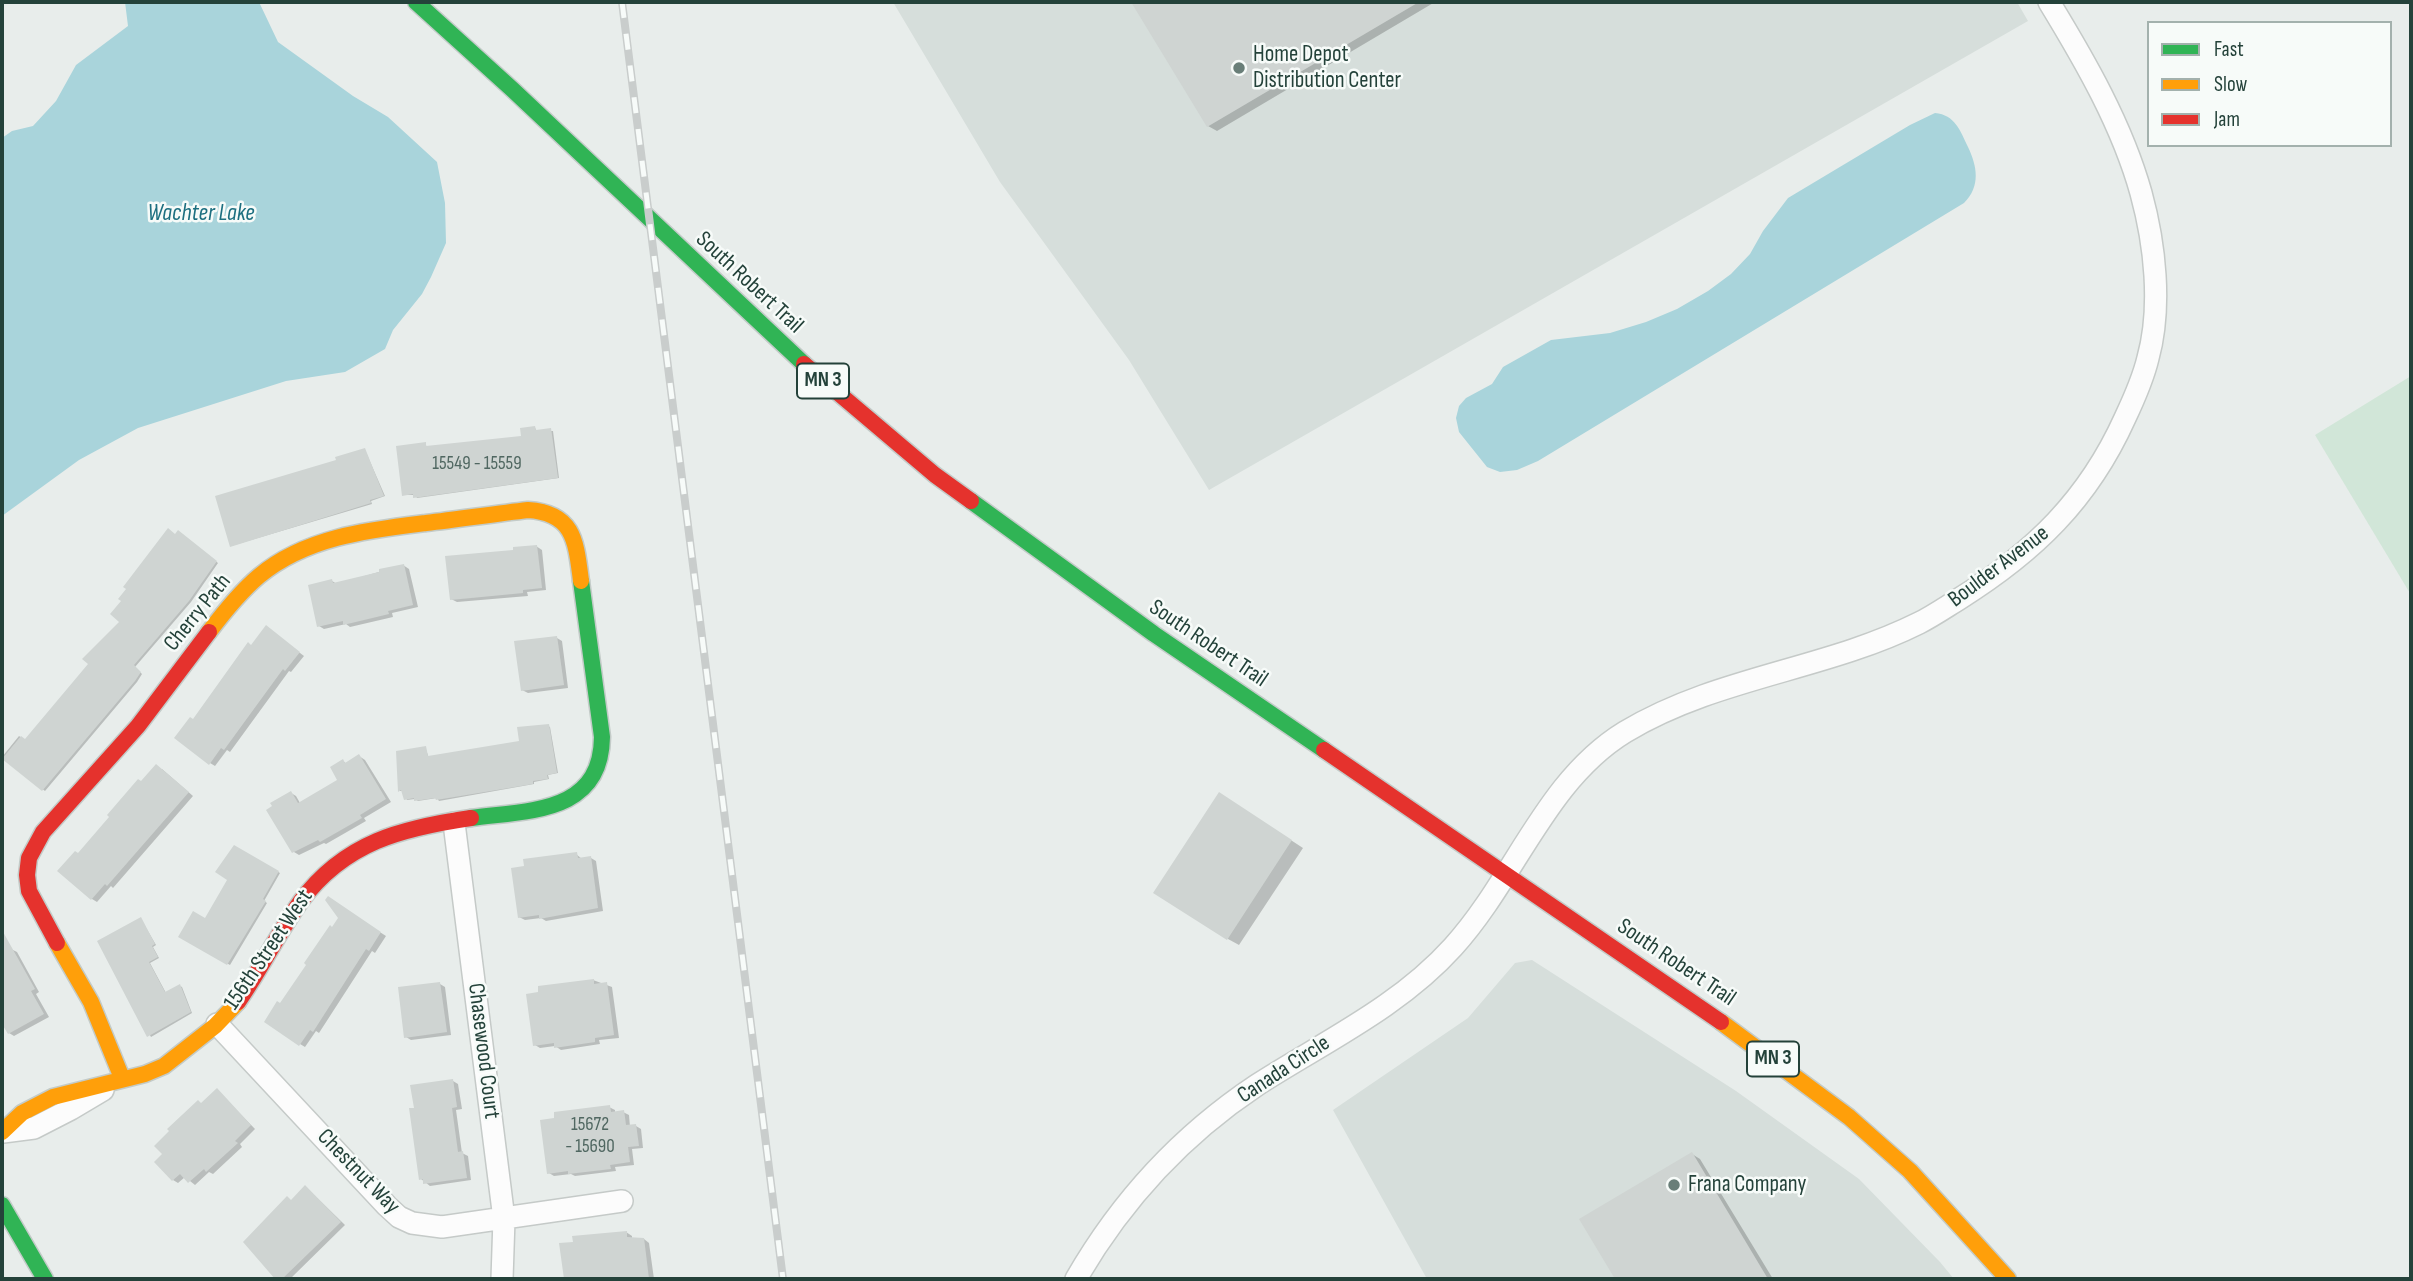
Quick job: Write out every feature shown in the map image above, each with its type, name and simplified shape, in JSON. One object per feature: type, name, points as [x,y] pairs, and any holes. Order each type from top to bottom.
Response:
[{"type":"main road","name":"South Robert Trail","points":[[416,2],[787,349],[844,400],[935,474],[1154,634],[1691,1000],[1849,1117],[1910,1171],[2008,1279]]},
{"type":"main road","name":"Cherry Path","points":[[122,1078],[91,1002],[32,899],[27,883],[29,858],[43,832],[138,726],[225,610],[241,592],[279,562],[321,541],[369,530],[528,510],[545,512],[561,520],[573,533],[576,541],[603,748],[596,771],[582,790]]},
{"type":"main road","name":"156th Street West","points":[[122,1078],[147,1073],[166,1064],[217,1024],[253,980],[299,902],[325,873],[341,860],[376,840],[414,829],[550,806],[572,798],[582,790]]},
{"type":"main road","points":[[2,1205],[45,1279]]},
{"type":"street","name":"Boulder Avenue","points":[[1506,876],[1556,798],[1576,773],[1597,752],[1622,734],[1690,699],[1770,676],[1884,638],[1922,622],[1979,586],[2046,534],[2100,468],[2138,389],[2149,355],[2154,296],[2150,234],[2142,196],[2121,139],[2074,43],[2049,2]]},
{"type":"street","name":"Chasewood Court","points":[[454,823],[504,1219],[502,1279]]},
{"type":"street","name":"Canada Circle","points":[[1076,1279],[1118,1215],[1176,1149],[1231,1103],[1374,1013],[1418,981],[1465,934],[1506,876]]},
{"type":"street","name":"Chestnut Way","points":[[217,1024],[399,1217],[427,1226],[442,1227],[622,1201]]},
{"type":"street","name":"156th Street West","points":[[2,1132],[34,1128],[71,1110],[122,1078]]},
{"type":"shaded area","points":[[893,2],[2017,2],[2028,21],[1209,490],[1129,360],[1000,182]]},
{"type":"shaded area","points":[[1532,960],[1736,1091],[1859,1179],[1954,1279],[1427,1279],[1333,1110],[1468,1018],[1515,963]]},
{"type":"green space","points":[[2411,376],[2411,595],[2315,435]]},
{"type":"water","name":"Wachter Lake","points":[[125,2],[259,2],[278,42],[353,96],[388,117],[437,162],[445,203],[446,243],[422,294],[393,330],[385,349],[345,372],[286,381],[138,428],[79,460],[2,516],[2,138],[12,131],[33,126],[56,101],[76,65],[128,26]]},
{"type":"water","points":[[1935,113],[1942,114],[1956,124],[1974,161],[1975,183],[1964,203],[1538,461],[1517,470],[1500,472],[1487,467],[1459,432],[1456,418],[1459,406],[1466,398],[1492,384],[1503,367],[1551,340],[1610,333],[1646,322],[1677,309],[1708,291],[1731,274],[1750,254],[1763,231],[1788,198],[1910,125]]},
{"type":"building","name":"Home Depot Distribution Center","points":[[1131,2],[1419,2],[1207,127]]},
{"type":"building","points":[[535,426],[536,430],[551,428],[558,478],[413,498],[413,494],[402,496],[396,446],[426,442],[426,446],[521,436],[520,428]]},
{"type":"building","points":[[365,448],[384,496],[370,500],[371,503],[230,547],[215,496],[336,460],[335,457]]},
{"type":"building","points":[[168,528],[175,534],[178,530],[217,561],[189,601],[134,665],[141,672],[135,681],[42,791],[2,759],[21,736],[25,739],[88,664],[82,659],[119,622],[110,614],[121,601],[118,599],[126,589],[123,587]]},
{"type":"building","points":[[537,545],[542,588],[523,590],[523,593],[450,600],[445,556],[513,550],[513,547]]},
{"type":"building","points":[[404,564],[413,605],[343,625],[343,621],[317,627],[308,585],[332,579],[333,583]]},
{"type":"building","points":[[266,625],[300,652],[285,671],[283,669],[224,750],[221,748],[209,765],[174,738],[190,717],[193,719],[248,642],[251,645]]},
{"type":"building","points":[[557,636],[564,685],[521,691],[514,641]]},
{"type":"building","points":[[549,724],[557,773],[547,775],[548,779],[533,781],[533,784],[436,800],[404,800],[401,790],[398,792],[396,751],[426,746],[428,756],[519,741],[517,727]]},
{"type":"building","points":[[359,754],[386,799],[360,815],[362,818],[320,842],[318,840],[292,853],[266,810],[272,806],[270,803],[291,791],[298,803],[337,780],[330,767],[343,759],[345,763]]},
{"type":"building","points":[[156,764],[189,792],[107,886],[105,884],[91,900],[57,871],[75,851],[78,853],[138,779],[141,781]]},
{"type":"building","points":[[1219,792],[1292,840],[1227,940],[1153,893]]},
{"type":"building","points":[[234,845],[279,871],[263,899],[266,901],[227,965],[178,937],[193,911],[205,918],[227,880],[215,872]]},
{"type":"building","points":[[577,852],[578,858],[591,856],[598,908],[539,919],[539,915],[518,918],[511,868],[524,866],[523,859]]},
{"type":"building","points":[[328,896],[381,932],[369,951],[366,949],[313,1032],[310,1030],[299,1046],[264,1022],[306,965],[304,963],[330,925],[332,927],[338,918],[325,900]]},
{"type":"building","points":[[141,917],[155,944],[152,946],[158,957],[149,962],[165,992],[180,984],[191,1012],[147,1037],[97,941]]},
{"type":"building","points":[[2,930],[35,989],[31,991],[44,1014],[8,1034],[2,1024]]},
{"type":"building","points":[[594,979],[594,984],[607,982],[614,1035],[595,1038],[595,1042],[554,1048],[554,1043],[533,1046],[526,994],[538,992],[538,986]]},
{"type":"building","points":[[440,982],[447,1032],[404,1038],[398,987]]},
{"type":"building","points":[[453,1079],[457,1107],[452,1108],[458,1152],[463,1151],[467,1178],[423,1184],[423,1179],[419,1180],[409,1108],[414,1108],[410,1085]]},
{"type":"building","points":[[217,1088],[251,1125],[235,1141],[238,1143],[206,1172],[204,1169],[188,1183],[180,1174],[172,1181],[154,1162],[162,1154],[154,1146],[169,1131],[167,1129],[198,1100],[201,1103]]},
{"type":"building","points":[[610,1105],[611,1112],[624,1110],[626,1125],[636,1124],[639,1146],[628,1147],[630,1162],[610,1165],[611,1169],[547,1174],[540,1120],[554,1118],[554,1112]]},
{"type":"building","name":"Frana Company","points":[[1692,1152],[1768,1279],[1615,1279],[1579,1219]]},
{"type":"building","points":[[305,1185],[341,1222],[282,1279],[275,1279],[243,1242],[287,1196],[291,1200]]},
{"type":"building","points":[[627,1231],[627,1237],[644,1238],[649,1279],[564,1279],[559,1243],[573,1242],[572,1236]]},
{"type":"railway","points":[[622,2],[783,1279]]},
{"type":"traffic: fast","points":[[416,2],[804,364]]},
{"type":"traffic: fast","points":[[971,501],[1154,634],[1324,750]]},
{"type":"traffic: fast","points":[[471,818],[516,813],[558,803],[575,794],[589,781],[598,762],[602,737],[581,581]]},
{"type":"traffic: fast","points":[[2,1205],[45,1279]]},
{"type":"traffic: slow","points":[[209,632],[259,576],[297,552],[338,537],[404,526],[528,510],[544,512],[555,517],[570,532],[581,581]]},
{"type":"traffic: slow","points":[[57,943],[91,1002],[122,1078]]},
{"type":"traffic: slow","points":[[2,1132],[22,1113],[53,1097],[145,1074],[164,1066],[215,1026],[238,1002]]},
{"type":"traffic: slow","points":[[1721,1022],[1849,1117],[1910,1171],[2008,1279]]},
{"type":"traffic: jam","points":[[804,364],[935,475],[971,501]]},
{"type":"traffic: jam","points":[[57,943],[29,891],[29,858],[43,832],[138,726],[209,632]]},
{"type":"traffic: jam","points":[[1324,750],[1721,1022]]},
{"type":"traffic: jam","points":[[238,1002],[301,901],[336,865],[356,851],[398,833],[471,818]]},
{"type":"place","name":"Home Depot Distribution Center","points":[[1239,68]]},
{"type":"place","name":"Frana Company","points":[[1674,1185]]}]
